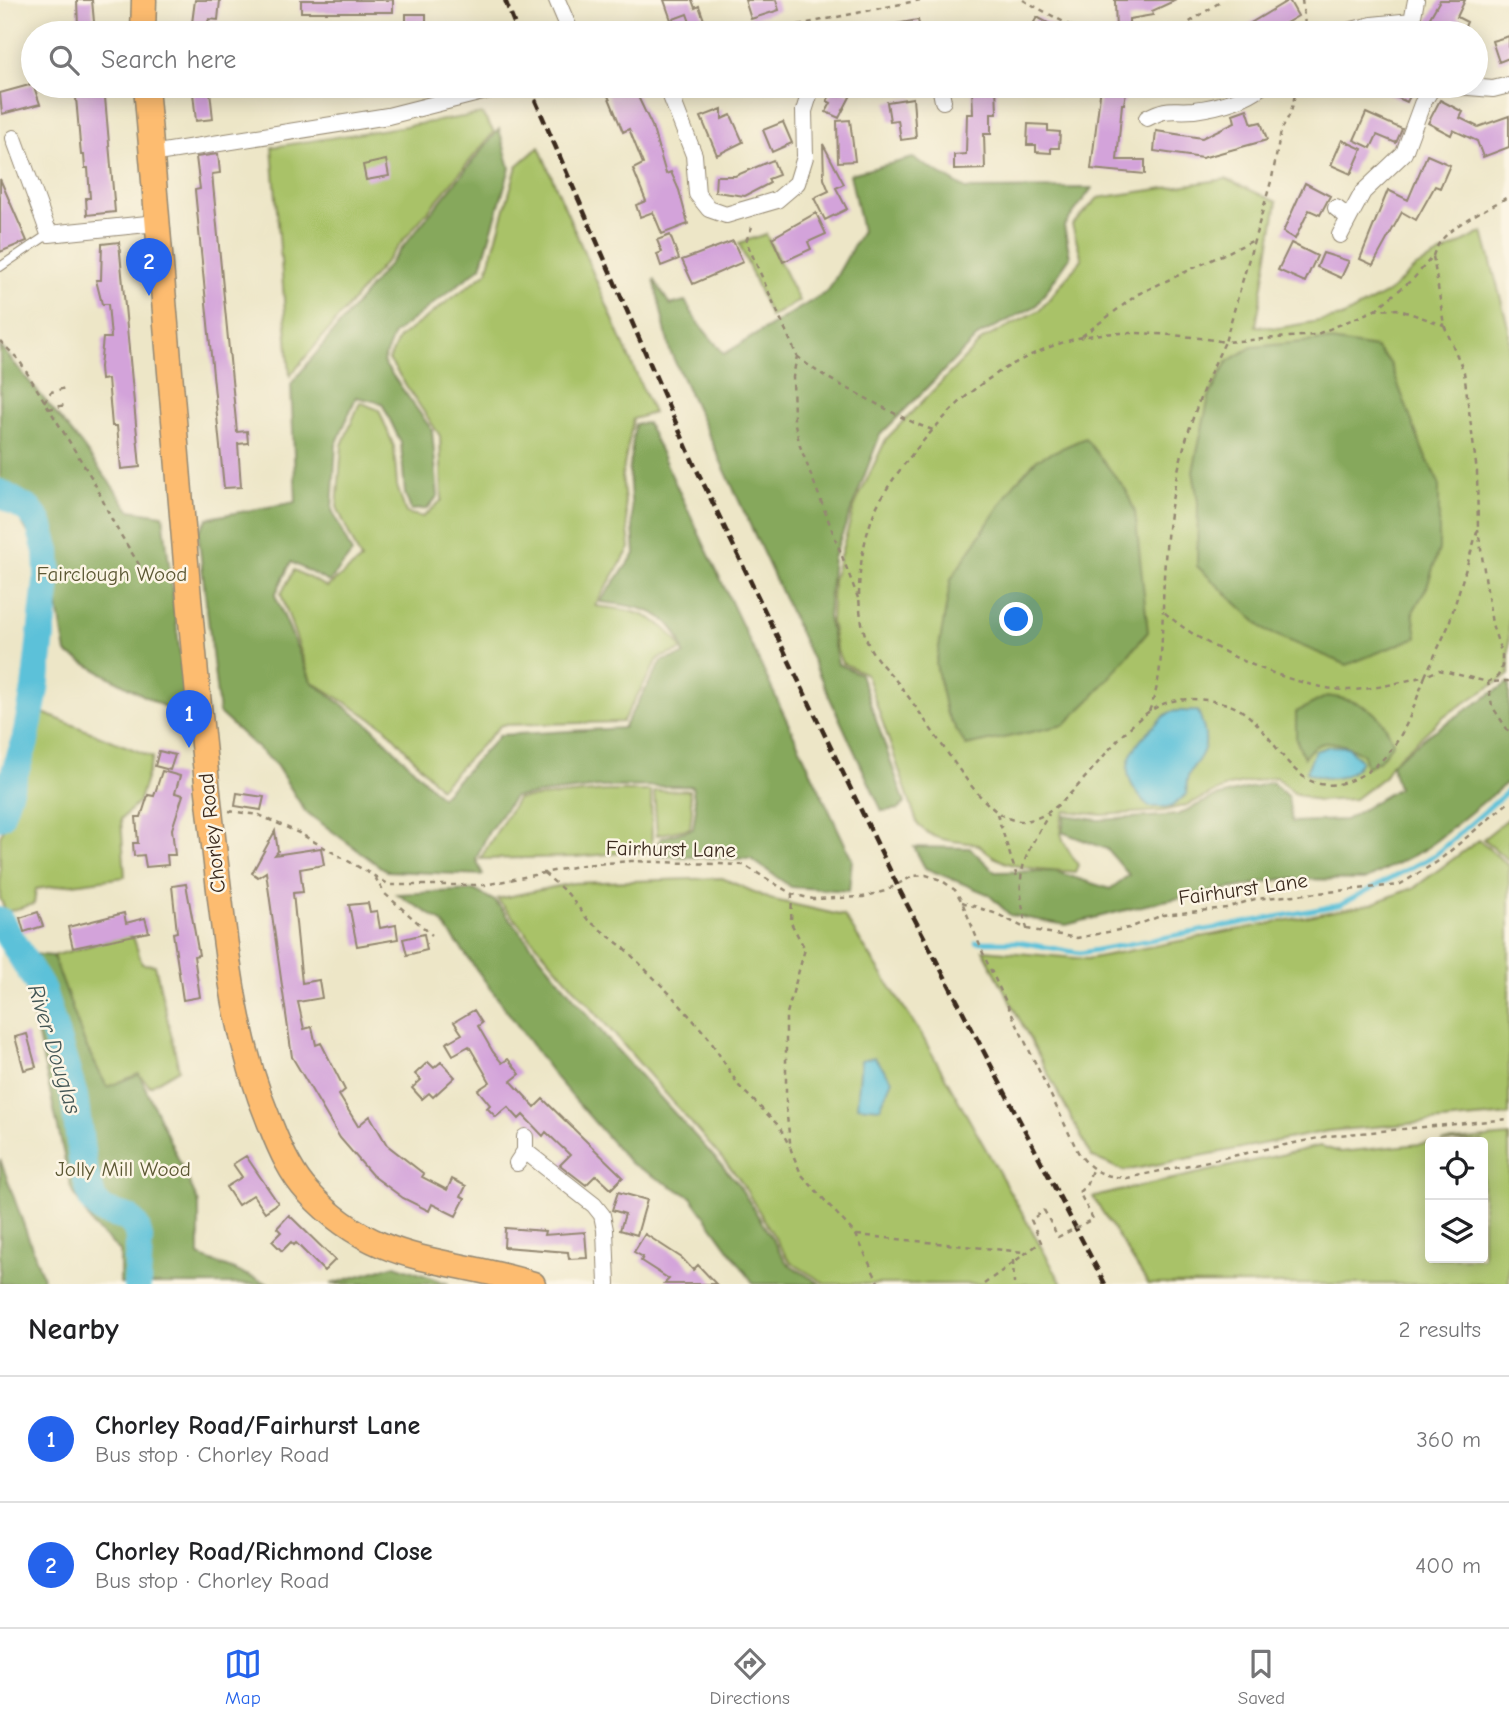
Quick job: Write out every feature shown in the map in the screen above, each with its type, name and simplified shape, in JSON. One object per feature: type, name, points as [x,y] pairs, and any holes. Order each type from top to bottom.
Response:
[{"type":"main road","points":[[143,21],[144,0]]},
{"type":"main road","name":"Chorley Road","points":[[147,98],[209,809],[225,955],[246,1058],[280,1147],[305,1189],[340,1222],[377,1245],[403,1255],[502,1274],[533,1284]]},
{"type":"street","points":[[557,0],[563,21]]},
{"type":"street","points":[[1414,21],[1416,0]]},
{"type":"street","points":[[1488,89],[1509,85]]},
{"type":"street","points":[[151,154],[388,116],[459,98]]},
{"type":"street","points":[[672,98],[694,155],[695,185],[703,203],[709,209],[726,215],[777,200],[797,183],[805,158],[804,111],[808,98]]},
{"type":"street","points":[[1147,118],[1166,100],[1193,110],[1228,103],[1238,98]]},
{"type":"street","points":[[1340,235],[1342,213],[1404,153],[1426,98]]},
{"type":"street","points":[[14,138],[49,234],[157,223]]},
{"type":"street","points":[[747,211],[752,227]]},
{"type":"street","points":[[522,1150],[594,1205],[602,1215],[607,1284]]},
{"type":"lane","points":[[0,267],[49,234]]},
{"type":"path","points":[[809,21],[921,0]]},
{"type":"path","points":[[1023,0],[1062,21]]},
{"type":"path","points":[[1191,21],[1223,0]]},
{"type":"path","points":[[1302,0],[1305,21]]},
{"type":"path","points":[[1149,711],[1156,694],[1162,655],[1163,571],[1175,484],[1199,394],[1226,342],[1252,241],[1272,178],[1281,131],[1291,113],[1294,98]]},
{"type":"path","points":[[1489,682],[1498,676],[1503,666],[1492,624],[1478,529],[1476,472],[1465,372],[1444,325],[1433,256],[1436,245],[1459,226],[1509,196]]},
{"type":"path","points":[[752,227],[746,241],[755,267],[797,356],[814,372],[843,388],[909,423],[933,430]]},
{"type":"path","points":[[859,598],[863,557],[874,511],[901,470],[933,430],[973,390],[1038,351],[1082,336],[1138,294],[1252,241]]},
{"type":"path","points":[[1082,336],[1158,335],[1226,342],[1315,335],[1375,310],[1414,278],[1433,256]]},
{"type":"path","points":[[1375,310],[1397,309],[1444,325]]},
{"type":"path","points":[[0,341],[19,360],[93,480],[114,524],[143,571],[188,588]]},
{"type":"path","points":[[797,356],[793,377],[794,420],[800,446],[859,598],[869,647],[997,814],[1019,883],[1027,929]]},
{"type":"path","points":[[44,401],[51,392],[65,388]]},
{"type":"path","points":[[49,409],[68,404]]},
{"type":"path","points":[[997,814],[1016,821],[1035,820],[1049,814],[1129,728],[1149,711],[1169,702],[1193,699],[1238,707],[1264,731],[1287,762],[1308,781],[1327,787],[1347,782],[1375,769],[1401,737],[1448,627],[1478,529]]},
{"type":"path","points":[[1163,611],[1176,623],[1212,643],[1297,681],[1336,689],[1390,685],[1439,670],[1489,682],[1509,681]]},
{"type":"path","points":[[1489,682],[1492,706],[1509,732]]},
{"type":"path","name":"Fairhurst Lane","points":[[209,809],[259,816],[326,846],[390,885],[485,885],[542,872],[631,861],[681,864],[727,862],[744,865],[792,894],[813,899],[863,897],[885,891],[914,876],[926,875],[956,890],[962,902],[997,914],[1027,929],[1077,938],[1129,928],[1163,915],[1226,908],[1255,899],[1399,885],[1437,862],[1509,802]]},
{"type":"path","points":[[1019,883],[1025,854],[1049,814]]},
{"type":"path","points":[[542,872],[568,894],[589,920],[624,948],[708,1037],[739,1086],[779,1126],[801,1174],[856,1235],[879,1284]]},
{"type":"path","points":[[373,874],[384,893],[432,935]]},
{"type":"path","points":[[792,894],[791,923],[802,942],[805,957],[786,1017],[786,1108],[792,1150]]},
{"type":"path","points":[[962,902],[990,969],[1068,1133],[1092,1170],[1102,1175],[1127,1178],[1328,1136],[1509,1119]]},
{"type":"path","points":[[984,1284],[1013,1260],[1041,1242],[1031,1220],[1044,1210],[1058,1237],[1093,1219],[1079,1192],[1086,1186],[1092,1170]]},
{"type":"path","points":[[856,1235],[1024,1252]]},
{"type":"path","points":[[1013,1260],[1013,1284]]},
{"type":"green space","points":[[482,114],[494,132],[290,376],[272,147]]},
{"type":"green space","points":[[499,129],[510,168],[481,267],[394,334],[383,362],[432,430],[438,496],[427,509],[411,510],[405,494],[401,443],[382,403],[356,397],[336,445],[332,510],[352,553],[329,582],[291,562],[275,595],[311,681],[372,727],[441,797],[500,735],[623,728],[662,661],[684,655],[673,628],[664,619],[641,609],[600,602],[635,554],[629,472],[635,424],[647,423],[852,859],[849,891],[791,887],[751,859],[657,856],[656,846],[661,838],[693,829],[696,808],[692,786],[600,787],[514,797],[488,833],[476,859],[483,875],[386,871],[305,811],[276,765],[219,713],[198,532],[208,518],[296,502],[291,384]]},
{"type":"green space","points":[[539,147],[653,413],[633,419],[622,476],[630,548],[595,606],[634,612],[656,621],[683,650],[659,658],[622,722],[501,725],[440,788],[385,727],[311,681],[281,594],[294,570],[327,587],[361,560],[337,507],[342,445],[360,402],[379,410],[394,447],[397,486],[406,513],[423,517],[442,500],[440,436],[389,360],[399,338],[487,272],[517,166]]},
{"type":"green space","points":[[913,158],[966,189],[1092,188],[1064,226],[1070,257],[1036,306],[979,335],[880,435],[833,558],[828,617],[838,664],[860,674],[905,803],[899,809],[882,811],[670,351],[654,279],[670,305],[685,301],[698,323],[724,354],[828,291],[862,231],[850,174]]},
{"type":"green space","points":[[1226,179],[1277,202],[1256,326],[1279,328],[1342,317],[1389,292],[1416,267],[1483,232],[1509,330],[1509,675],[1444,716],[1391,764],[1385,776],[1355,799],[1317,801],[1294,793],[1276,777],[1229,786],[1187,805],[1164,811],[1102,815],[1065,811],[1061,833],[1078,865],[1075,872],[1011,864],[989,854],[979,845],[933,836],[918,825],[866,674],[842,663],[836,648],[831,621],[833,580],[855,505],[886,439],[983,339],[1040,310],[1082,259],[1072,225],[1098,198]]},
{"type":"green space","points":[[766,234],[799,301],[770,317],[739,243]]},
{"type":"green space","points":[[1324,340],[1376,348],[1390,363],[1423,451],[1439,483],[1439,549],[1427,587],[1413,612],[1417,637],[1347,665],[1266,631],[1197,566],[1198,502],[1193,471],[1209,397],[1227,362],[1252,347]]},
{"type":"green space","name":"Fairclough Wood","points":[[0,346],[81,444],[130,510],[163,515],[188,720],[66,653],[53,576],[10,501],[0,493]]},
{"type":"green space","points":[[1085,438],[1126,490],[1135,512],[1148,632],[1090,700],[1064,725],[966,746],[946,712],[936,664],[951,579],[1014,484],[1037,459]]},
{"type":"green space","points":[[1509,682],[1509,781],[1426,849],[1365,880],[1283,879],[1158,902],[1066,925],[1010,915],[988,894],[925,868],[914,847],[970,848],[995,872],[1054,871],[1110,889],[1129,875],[1107,849],[1062,832],[1065,815],[1098,820],[1177,815],[1212,798],[1272,782],[1288,797],[1292,822],[1345,820],[1398,788],[1391,764],[1428,735]]},
{"type":"green space","points":[[1327,696],[1359,704],[1383,722],[1393,743],[1379,761],[1366,767],[1363,754],[1331,742],[1310,750],[1304,758],[1296,739],[1296,712]]},
{"type":"green space","points":[[38,711],[153,757],[138,803],[121,819],[125,877],[36,889],[34,904],[6,912],[0,898],[0,836],[24,778],[34,743]]},
{"type":"green space","points":[[689,790],[692,809],[690,828],[657,835],[654,791]]},
{"type":"green space","points":[[605,791],[651,791],[652,850],[576,857],[480,859],[517,799]]},
{"type":"green space","points":[[1509,818],[1509,861],[1483,839]]},
{"type":"green space","points":[[1479,840],[1509,866],[1509,1115],[1328,1131],[1124,1171],[1092,1157],[983,950],[1087,959],[1371,904],[1415,887]]},
{"type":"green space","points":[[722,878],[770,899],[844,916],[921,1034],[1062,1284],[826,1284],[789,1261],[738,1177],[497,899],[573,883]]},
{"type":"green space","points":[[474,890],[495,901],[610,1042],[737,1182],[787,1263],[820,1284],[754,1284],[691,1197],[630,1163],[556,1078],[441,921],[397,894]]},
{"type":"green space","points":[[129,934],[134,939],[142,964],[155,965],[179,1069],[150,1086],[138,1074],[107,1088],[85,1044],[53,956]]},
{"type":"green space","name":"Jolly Mill Wood","points":[[20,953],[53,956],[85,1044],[107,1087],[139,1074],[199,1204],[199,1256],[269,1284],[120,1284],[120,1251],[94,1227],[71,1188]]},
{"type":"green space","points":[[1509,1136],[1509,1284],[1148,1284],[1093,1197],[1320,1146],[1340,1152],[1425,1144],[1425,1263],[1488,1263],[1488,1138]]},
{"type":"green space","points":[[0,1159],[43,1278],[39,1284],[0,1284]]},
{"type":"green space","points":[[395,1265],[449,1284],[331,1284]]},
{"type":"water","points":[[1198,711],[1205,745],[1187,778],[1187,794],[1171,807],[1149,807],[1139,796],[1129,777],[1129,759],[1141,740],[1168,713]]},
{"type":"water","points":[[1330,746],[1348,747],[1361,761],[1350,773],[1336,778],[1306,772],[1315,751]]},
{"type":"water","points":[[874,1057],[892,1080],[880,1108],[857,1106],[861,1060]]},
{"type":"building","points":[[77,0],[92,0],[94,21],[78,21]]},
{"type":"building","points":[[195,0],[220,0],[218,20],[192,21]]},
{"type":"building","points":[[301,0],[393,0],[393,12],[301,12]]},
{"type":"building","points":[[664,0],[692,0],[695,8],[699,6],[704,20],[690,21],[687,14],[671,20]]},
{"type":"building","points":[[745,0],[776,0],[779,10],[751,19]]},
{"type":"building","points":[[1115,0],[1176,0],[1152,11],[1153,15],[1129,21],[1116,21]]},
{"type":"building","points":[[1289,0],[1298,16],[1289,21],[1254,21]]},
{"type":"building","points":[[1440,0],[1465,0],[1457,17],[1465,21],[1428,21]]},
{"type":"building","points":[[406,14],[426,14],[426,21],[406,21]]},
{"type":"building","points":[[1509,36],[1509,58],[1499,62],[1492,41]]},
{"type":"building","points":[[21,87],[21,98],[38,98],[40,104],[2,114],[0,93]]},
{"type":"building","points":[[76,98],[105,98],[115,212],[87,215],[86,198],[90,198],[88,168],[85,168],[84,155],[81,155]]},
{"type":"building","points":[[194,98],[211,98],[213,119],[196,121]]},
{"type":"building","points":[[609,98],[639,98],[652,126],[666,174],[671,172],[679,190],[688,224],[662,234],[653,212],[640,217],[636,205],[646,201],[633,169],[643,164],[629,129],[623,132]]},
{"type":"building","points":[[828,98],[849,98],[839,118],[826,112],[831,103],[827,101]]},
{"type":"building","points":[[913,98],[916,138],[901,140],[898,120],[890,121],[887,102]]},
{"type":"building","points":[[972,98],[996,98],[997,113],[991,113],[991,134],[984,134],[985,169],[954,170],[954,155],[966,154],[967,114],[973,114]]},
{"type":"building","points":[[1100,98],[1125,98],[1122,104],[1117,160],[1145,160],[1145,174],[1091,169]]},
{"type":"building","points":[[1440,100],[1463,112],[1460,118],[1478,127],[1509,116],[1509,147],[1483,157],[1477,141],[1453,130],[1451,135],[1428,123]]},
{"type":"building","points":[[722,109],[722,119],[731,115],[743,142],[717,155],[701,117]]},
{"type":"building","points":[[1247,109],[1252,124],[1261,122],[1267,140],[1202,158],[1154,151],[1156,131],[1202,138],[1235,122],[1233,114]]},
{"type":"building","points":[[1366,113],[1402,129],[1396,143],[1377,135],[1371,148],[1354,140]]},
{"type":"building","points":[[850,120],[855,161],[838,162],[837,121]]},
{"type":"building","points":[[783,122],[792,143],[772,152],[763,130]]},
{"type":"building","points":[[1028,124],[1048,125],[1048,131],[1060,132],[1059,148],[1051,148],[1051,153],[1036,152],[1036,145],[1027,145]]},
{"type":"building","points":[[1342,140],[1362,149],[1351,174],[1331,165]]},
{"type":"building","points":[[823,144],[844,184],[836,188],[847,209],[825,220],[814,198],[829,191],[824,179]]},
{"type":"building","points":[[218,154],[220,173],[212,174],[237,432],[247,431],[248,443],[238,444],[241,487],[224,488],[195,190],[200,189],[196,157]]},
{"type":"building","points":[[1427,155],[1450,165],[1440,188],[1435,186],[1416,220],[1402,212],[1373,265],[1360,259],[1388,190],[1408,200]]},
{"type":"building","points":[[386,160],[389,176],[366,180],[363,165]]},
{"type":"building","points":[[773,160],[779,175],[768,179],[770,183],[745,196],[715,192],[716,176],[735,176]]},
{"type":"building","points":[[0,179],[27,241],[0,252]]},
{"type":"building","points":[[1305,183],[1330,196],[1320,215],[1309,210],[1295,239],[1283,232]]},
{"type":"building","points":[[816,213],[826,234],[808,242],[811,249],[783,262],[772,238]]},
{"type":"building","points":[[670,235],[679,259],[661,266],[657,254],[662,252],[657,240]]},
{"type":"building","points":[[733,241],[743,262],[693,284],[682,260]]},
{"type":"building","points":[[119,242],[140,467],[121,469],[117,426],[112,426],[108,379],[101,380],[103,338],[111,338],[108,304],[102,304],[96,280],[101,280],[102,244]]},
{"type":"building","points":[[1291,243],[1317,256],[1305,282],[1278,270]]},
{"type":"building","points":[[1323,253],[1349,261],[1341,278],[1317,267]]},
{"type":"building","points":[[159,751],[175,755],[170,770],[155,766]]},
{"type":"building","points":[[162,771],[180,776],[175,793],[183,795],[172,829],[175,855],[167,855],[168,865],[146,867],[144,855],[134,856],[133,843],[138,843],[136,817],[141,817],[148,795],[154,796]]},
{"type":"building","points":[[237,793],[264,797],[261,810],[235,806]]},
{"type":"building","points":[[275,831],[278,851],[275,855],[321,848],[324,865],[300,869],[303,892],[293,893],[302,983],[319,980],[322,998],[298,1002],[304,1029],[312,1027],[316,1045],[321,1043],[345,1090],[339,1095],[358,1126],[370,1116],[387,1145],[424,1174],[422,1177],[447,1190],[452,1179],[466,1186],[461,1196],[465,1198],[456,1216],[432,1204],[429,1211],[403,1198],[372,1175],[340,1138],[292,1057],[266,872],[258,877],[252,873]]},
{"type":"building","points":[[186,884],[199,955],[194,956],[200,997],[183,1000],[173,933],[177,932],[172,886]]},
{"type":"building","points":[[368,903],[370,912],[377,911],[380,928],[396,925],[398,939],[357,946],[349,905]]},
{"type":"building","points":[[38,912],[43,926],[24,932],[20,918]]},
{"type":"building","points":[[124,913],[126,923],[145,918],[149,932],[73,948],[68,927]]},
{"type":"building","points":[[424,934],[427,950],[407,955],[403,939]]},
{"type":"building","points":[[474,1010],[482,1023],[478,1026],[493,1052],[502,1063],[508,1059],[520,1074],[511,1081],[535,1107],[543,1099],[623,1177],[611,1189],[596,1175],[586,1185],[560,1165],[570,1155],[546,1132],[543,1136],[523,1115],[519,1119],[508,1107],[496,1117],[487,1108],[490,1105],[478,1090],[490,1082],[469,1046],[453,1055],[446,1043],[462,1034],[454,1022]]},
{"type":"building","points":[[27,1034],[36,1067],[24,1070],[15,1037]]},
{"type":"building","points":[[428,1062],[434,1068],[441,1062],[455,1077],[433,1097],[429,1093],[422,1099],[412,1088],[421,1080],[415,1074]]},
{"type":"building","points":[[246,1156],[278,1203],[265,1212],[253,1195],[238,1205],[226,1187],[242,1177],[233,1164]]},
{"type":"building","points":[[618,1192],[647,1200],[637,1235],[620,1230],[625,1214],[612,1210]]},
{"type":"building","points":[[289,1215],[335,1260],[324,1271],[296,1243],[294,1245],[291,1242],[282,1251],[272,1241],[281,1232],[277,1228]]},
{"type":"building","points":[[505,1228],[545,1231],[544,1235],[585,1232],[587,1258],[569,1259],[568,1252],[504,1247]]},
{"type":"building","points":[[645,1234],[682,1258],[693,1270],[698,1265],[716,1284],[664,1284],[669,1279],[641,1261],[643,1257],[634,1252]]},
{"type":"waterway","name":"River Douglas","points":[[0,493],[29,510],[39,523],[47,551],[48,573],[35,689],[25,742],[0,816]]},
{"type":"waterway","points":[[976,942],[1018,942],[1080,953],[1340,905],[1435,855],[1509,790]]},
{"type":"waterway","name":"River Douglas","points":[[0,921],[42,990],[74,1096],[83,1166],[93,1201],[103,1211],[128,1218],[136,1227],[139,1238],[137,1284]]},
{"type":"railway","points":[[505,0],[513,21]]},
{"type":"railway","points":[[534,98],[693,462],[900,891],[1105,1284]]},
{"type":"place","name":"Chorley Road/Richmond Close","points":[[149,296]]},
{"type":"place","name":"Chorley Road/Fairhurst Lane","points":[[189,748]]}]
